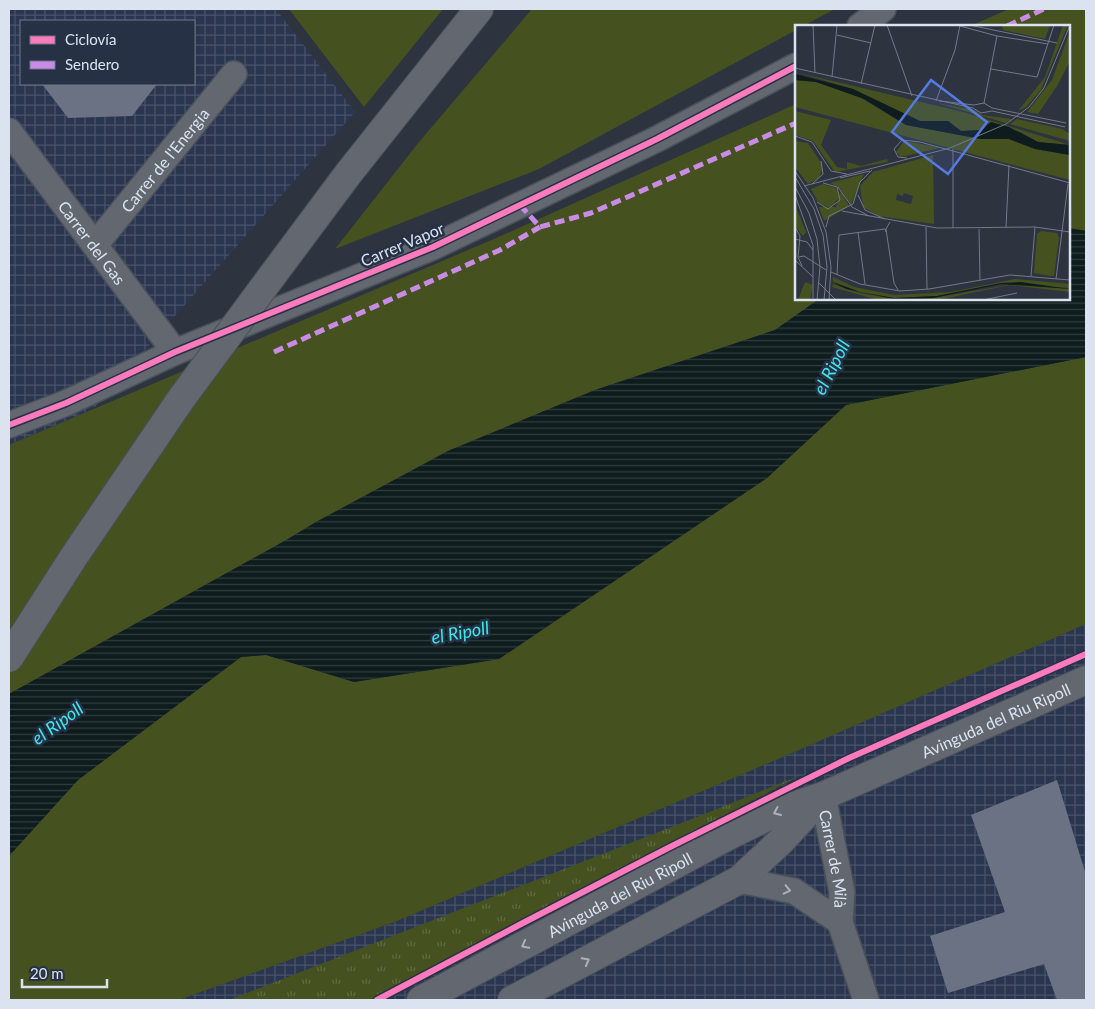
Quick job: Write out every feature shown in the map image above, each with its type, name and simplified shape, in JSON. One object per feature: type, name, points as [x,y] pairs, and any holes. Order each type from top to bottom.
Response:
[{"type":"street","points":[[9,658],[73,558],[181,399],[348,174],[479,9]]},
{"type":"street","points":[[861,25],[883,9]]},
{"type":"street","name":"Carrer Vapor","points":[[9,425],[66,403],[175,352],[433,247],[657,139],[795,67]]},
{"type":"street","name":"Carrer de l'Energia","points":[[95,245],[234,74]]},
{"type":"street","name":"Carrer del Gas","points":[[9,131],[175,352]]},
{"type":"street","name":"Avinguda del Riu Ripoll","points":[[421,1000],[732,834],[781,810],[823,796],[1086,680]]},
{"type":"street","name":"Avinguda del Riu Ripoll","points":[[512,1000],[739,880],[781,841],[823,796]]},
{"type":"street","name":"Carrer de Milà","points":[[823,796],[842,892],[840,922],[866,1000]]},
{"type":"street","name":"Carrer de Milà","points":[[739,880],[794,891],[840,922]]},
{"type":"shaded area","points":[[9,9],[276,9],[355,112],[93,409],[9,445]]},
{"type":"shaded area","points":[[1086,624],[1086,1000],[179,1000],[397,921],[783,757]]},
{"type":"green space","points":[[289,9],[443,9],[364,107]]},
{"type":"green space","points":[[532,9],[835,9],[805,25],[795,25],[795,31],[539,169],[335,249],[419,142]]},
{"type":"green space","points":[[1009,9],[1086,9],[1086,231],[1070,228],[1070,25],[972,25]]},
{"type":"green space","points":[[795,104],[795,300],[818,300],[775,330],[595,390],[448,451],[316,522],[9,694],[9,445],[494,239]]},
{"type":"green space","points":[[1086,357],[1086,624],[783,757],[397,921],[179,1000],[9,1000],[9,856],[78,780],[241,657],[266,655],[354,682],[499,659],[767,478],[846,405]]},
{"type":"green space","points":[[801,775],[372,1000],[229,1000],[702,815]]},
{"type":"water","name":"el Ripoll","points":[[1070,228],[1086,231],[1086,357],[846,405],[767,478],[499,659],[354,682],[266,655],[241,657],[78,780],[9,856],[9,694],[316,522],[448,451],[595,390],[775,330],[818,300],[1070,300]]},
{"type":"building","points":[[43,85],[156,85],[132,116],[68,118]]},
{"type":"building","points":[[1057,780],[1086,875],[1086,1000],[1057,1000],[1044,964],[948,993],[930,936],[1005,912],[971,815]]},
{"type":"marked path","points":[[1009,25],[1044,9]]},
{"type":"marked path","points":[[520,205],[540,227],[591,213],[795,123]]},
{"type":"marked path","points":[[274,352],[500,250],[540,227]]},
{"type":"cycle path","points":[[9,425],[66,403],[175,352],[433,247],[657,139],[795,67]]},
{"type":"cycle path","points":[[377,1000],[670,847],[849,758],[1086,654]]}]
